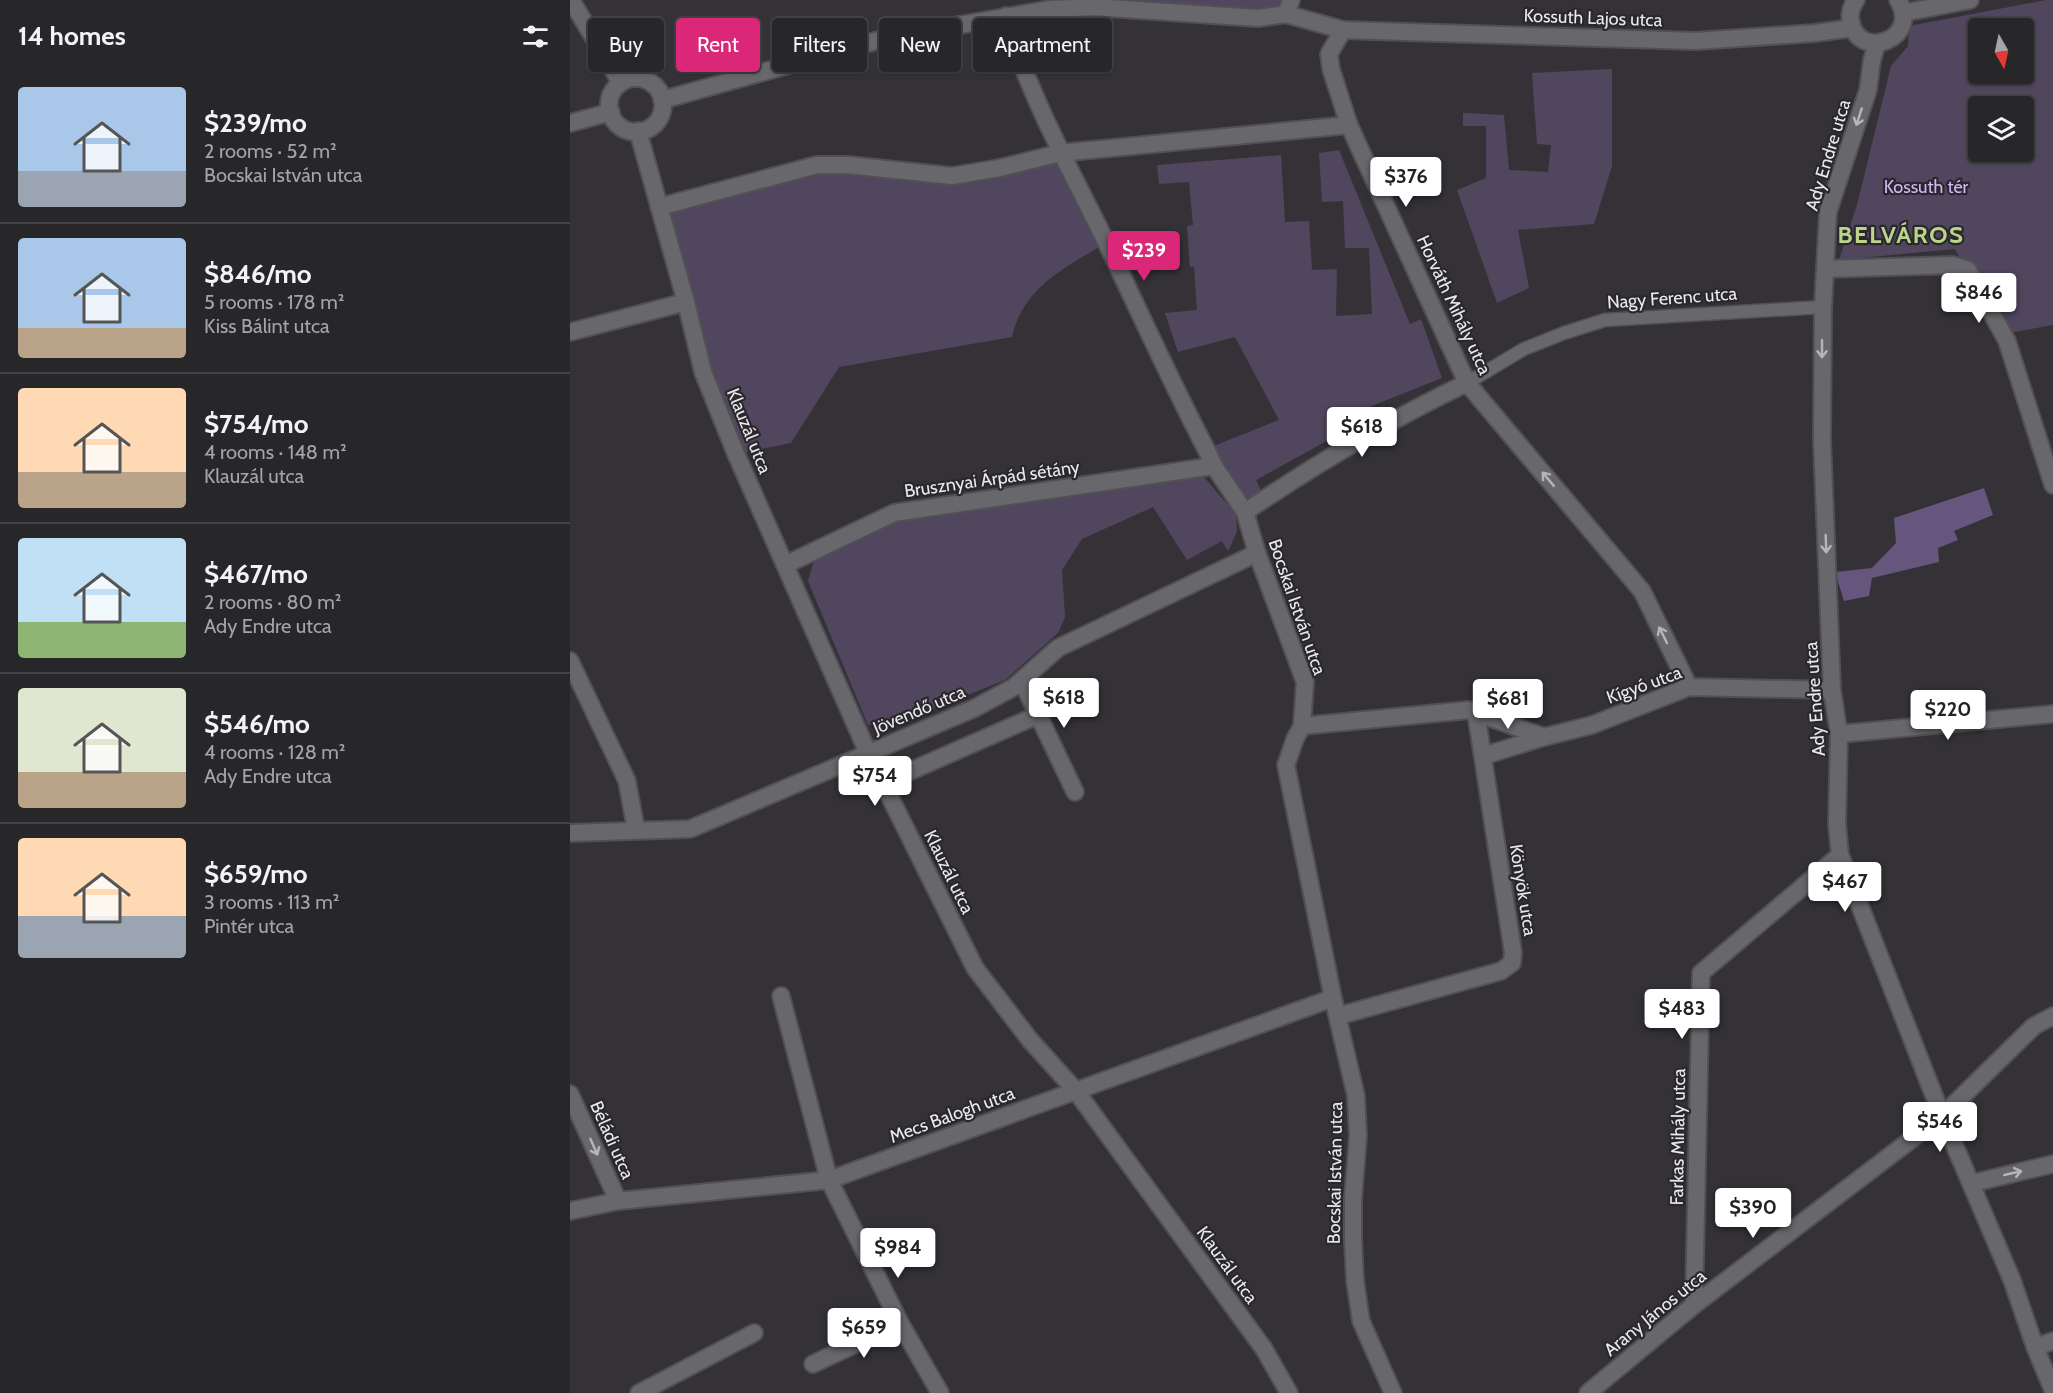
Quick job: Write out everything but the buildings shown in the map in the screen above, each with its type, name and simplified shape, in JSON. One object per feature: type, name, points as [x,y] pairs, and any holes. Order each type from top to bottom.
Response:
[{"type":"street","points":[[571,0],[621,83]]},
{"type":"street","points":[[1856,0],[1850,10],[1852,28],[1862,39],[1877,43],[1885,42],[1897,34],[1901,28],[1900,7],[1970,0]]},
{"type":"street","name":"Kossuth Lajos utca","points":[[662,100],[890,37],[1052,9],[1094,8],[1258,18],[1289,7],[1343,30],[1696,41],[1815,33],[1852,28]]},
{"type":"street","name":"Bocskai István utca","points":[[1006,16],[1012,37],[1060,153],[1214,466],[1245,512],[1257,553],[1305,682],[1302,726],[1286,765],[1333,998],[1356,1096],[1358,1136],[1353,1199],[1355,1280],[1361,1321],[1393,1393]]},
{"type":"street","name":"Horváth Mihály utca","points":[[1343,30],[1329,54],[1349,125],[1467,383],[1642,591],[1689,687]]},
{"type":"street","name":"Ady Endre utca","points":[[1877,43],[1868,90],[1828,212],[1823,307],[1822,440],[1832,690],[1839,734],[1837,824],[1840,855],[1942,1116],[2012,1280],[2034,1347],[2053,1390]]},
{"type":"street","points":[[635,78],[643,79],[657,88],[662,100],[663,109],[656,122],[651,127],[638,131],[622,128],[616,123],[611,112],[610,99],[614,90],[621,83],[635,78]]},
{"type":"street","points":[[570,123],[611,112]]},
{"type":"street","points":[[659,207],[816,165],[847,165],[952,176],[1000,168],[1060,153],[1349,125]]},
{"type":"street","name":"Klauzál utca","points":[[638,131],[686,302],[703,372],[736,454],[868,753],[975,968],[1030,1040],[1076,1091],[1264,1348],[1289,1393]]},
{"type":"street","points":[[1825,269],[1953,265],[1968,270],[2007,341],[2053,485]]},
{"type":"street","points":[[570,332],[686,302]]},
{"type":"street","name":"Nagy Ferenc utca","points":[[1467,383],[1524,349],[1605,320],[1823,307]]},
{"type":"street","points":[[1245,512],[1313,466],[1419,405],[1467,383]]},
{"type":"street","name":"Brusznyai Árpád sétány","points":[[785,565],[894,513],[1214,466]]},
{"type":"street","name":"Jövendő utca","points":[[570,833],[690,829],[975,708],[1022,681],[1058,648],[1257,553]]},
{"type":"street","points":[[570,661],[627,781],[636,830]]},
{"type":"street","points":[[1022,681],[1075,792]]},
{"type":"street","name":"Kígyó utca","points":[[1483,756],[1544,736],[1592,725],[1689,687],[1832,690]]},
{"type":"street","points":[[1302,726],[1469,710],[1544,736]]},
{"type":"street","name":"Könyök utca","points":[[1338,1016],[1501,971],[1512,963],[1513,952],[1476,713]]},
{"type":"street","points":[[1839,734],[2053,714]]},
{"type":"street","points":[[883,783],[1038,715]]},
{"type":"street","name":"Farkas Mihály utca","points":[[1694,1305],[1701,973],[1840,855]]},
{"type":"street","points":[[782,996],[829,1180],[900,1323],[940,1393]]},
{"type":"street","name":"Mecs Balogh utca","points":[[570,1211],[618,1202],[829,1180],[1333,998]]},
{"type":"street","name":"Arany János utca","points":[[1588,1393],[1694,1305],[1942,1116],[2034,1026],[2053,1016]]},
{"type":"street","name":"Béládi utca","points":[[570,1094],[618,1202]]},
{"type":"street","points":[[1972,1183],[2053,1164]]},
{"type":"street","points":[[813,1364],[900,1323]]},
{"type":"street","points":[[639,1393],[754,1333]]},
{"type":"street","points":[[2034,1347],[2053,1341]]},
{"type":"green space","points":[[1050,0],[1287,0],[1288,6],[1258,18],[1052,9]]},
{"type":"green space","name":"Kossuth tér","points":[[2053,0],[2053,325],[2004,334],[1955,249],[1839,260],[1857,205],[1891,66],[1908,46],[1909,26]]},
{"type":"green space","points":[[1612,69],[1612,166],[1594,224],[1518,230],[1529,288],[1497,303],[1457,190],[1486,178],[1486,126],[1463,126],[1463,113],[1504,115],[1509,170],[1548,172],[1551,145],[1537,144],[1532,73]]},
{"type":"green space","points":[[1339,150],[1410,324],[1421,319],[1442,378],[1359,411],[1361,422],[1256,480],[1265,499],[1245,512],[1206,449],[1279,420],[1235,337],[1178,352],[1165,313],[1197,310],[1194,267],[1190,267],[1187,226],[1193,225],[1189,182],[1159,184],[1157,165],[1281,155],[1285,222],[1309,221],[1312,270],[1337,269],[1336,316],[1372,314],[1369,248],[1345,248],[1343,201],[1322,202],[1319,153]]},
{"type":"green space","points":[[1060,153],[1106,243],[1062,270],[1036,292],[1018,320],[1012,337],[839,367],[791,443],[736,454],[659,207],[817,165],[952,176]]},
{"type":"green space","points":[[1188,470],[1203,476],[1236,514],[1237,531],[1228,551],[1222,541],[1187,560],[1153,507],[1082,539],[1062,570],[1065,617],[1058,633],[1005,680],[895,724],[868,725],[808,581],[817,550],[894,513]]},
{"type":"shaded area","points":[[1984,488],[1993,515],[1954,531],[1958,540],[1938,548],[1939,562],[1872,578],[1869,596],[1844,601],[1835,572],[1872,568],[1896,543],[1894,518]]},
{"type":"district","name":"BELVÁROS","points":[[1901,234]]}]
